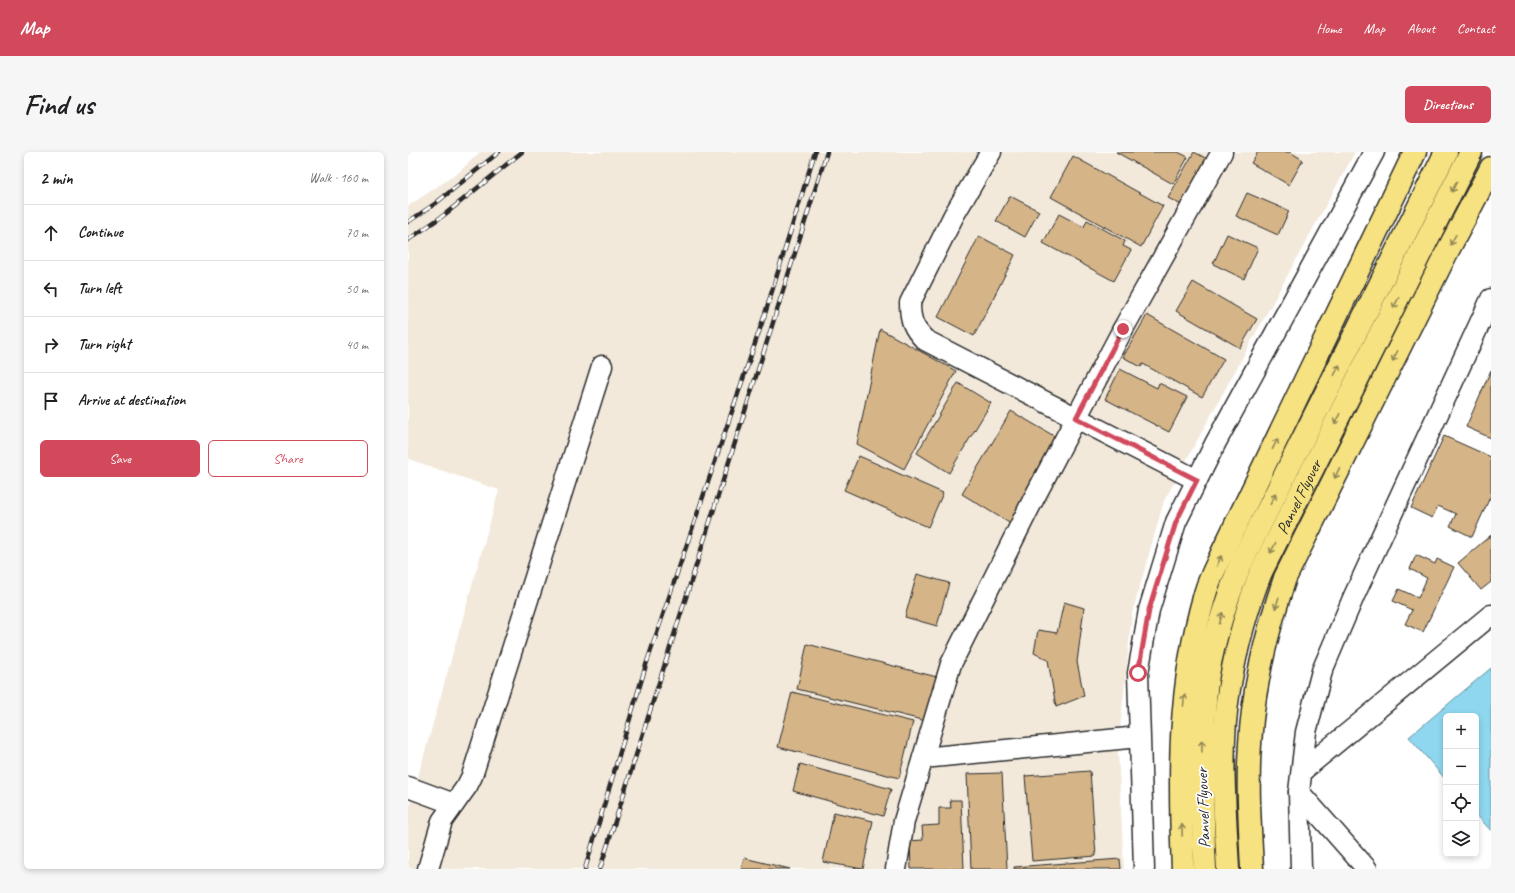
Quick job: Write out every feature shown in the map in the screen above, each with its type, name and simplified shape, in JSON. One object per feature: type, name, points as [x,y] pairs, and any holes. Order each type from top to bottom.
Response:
[{"type":"highway","points":[[1183,869],[1180,787],[1181,734],[1186,682],[1205,593],[1226,544],[1415,152]]},
{"type":"highway","name":"Panvel Flyover","points":[[1205,869],[1201,786],[1202,739],[1206,687],[1226,600],[1241,562],[1446,152]]},
{"type":"highway","name":"Panvel Flyover","points":[[1228,869],[1224,786],[1225,740],[1229,691],[1247,607],[1261,572],[1471,152]]},
{"type":"highway","points":[[1252,869],[1248,784],[1250,743],[1259,674],[1273,616],[1283,585],[1442,261],[1491,168]]},
{"type":"street","points":[[991,152],[954,215],[910,303],[910,318],[914,330],[925,340],[1197,480]]},
{"type":"street","points":[[896,869],[904,821],[951,664],[1123,329],[1222,152]]},
{"type":"street","points":[[1144,869],[1138,673],[1149,610],[1176,522],[1216,442],[1374,152]]},
{"type":"street","points":[[1301,869],[1299,792],[1306,732],[1324,665],[1354,596],[1491,299]]},
{"type":"street","points":[[428,869],[438,829],[472,776],[602,366]]},
{"type":"street","points":[[1302,771],[1491,614]]},
{"type":"street","points":[[923,758],[1139,737]]},
{"type":"street","points":[[411,788],[454,804]]},
{"type":"street","points":[[1299,792],[1367,869]]},
{"type":"shaded area","points":[[480,152],[1355,152],[1164,501],[1132,614],[1118,750],[1124,869],[408,869],[408,812],[499,490],[408,459],[408,206],[458,173]]},
{"type":"water","points":[[1491,668],[1491,831],[1479,817],[1479,713],[1443,713],[1443,777],[1409,737]]},
{"type":"building","points":[[1116,152],[1178,152],[1188,157],[1173,184]]},
{"type":"building","points":[[1194,152],[1213,162],[1187,208],[1168,198]]},
{"type":"building","points":[[1258,152],[1290,152],[1303,160],[1289,185],[1251,163]]},
{"type":"building","points":[[1073,156],[1163,206],[1141,247],[1051,197]]},
{"type":"building","points":[[1247,193],[1289,211],[1278,235],[1236,216]]},
{"type":"building","points":[[1010,196],[1039,211],[1025,237],[996,221]]},
{"type":"building","points":[[1059,214],[1084,227],[1087,220],[1125,241],[1123,246],[1131,250],[1114,281],[1043,243]]},
{"type":"building","points":[[1227,234],[1258,248],[1244,279],[1213,264]]},
{"type":"building","points":[[979,236],[1015,255],[974,336],[938,317]]},
{"type":"building","points":[[1193,282],[1257,319],[1240,348],[1176,311]]},
{"type":"building","points":[[1147,315],[1224,359],[1202,397],[1143,364],[1141,367],[1123,357]]},
{"type":"building","points":[[880,329],[956,371],[904,469],[857,444]]},
{"type":"building","points":[[1120,369],[1157,388],[1159,383],[1187,397],[1169,432],[1105,399]]},
{"type":"building","points":[[1491,370],[1491,438],[1466,427]]},
{"type":"building","points":[[958,383],[991,403],[949,473],[917,453]]},
{"type":"building","points":[[1011,411],[1061,440],[1011,524],[962,494]]},
{"type":"building","points":[[1444,436],[1491,457],[1491,495],[1472,537],[1450,526],[1456,514],[1438,506],[1432,518],[1411,508]]},
{"type":"building","points":[[859,456],[943,493],[928,527],[844,490]]},
{"type":"building","points":[[1491,535],[1491,582],[1481,590],[1458,563]]},
{"type":"building","points":[[1416,555],[1435,564],[1437,559],[1454,567],[1423,632],[1405,624],[1412,610],[1393,601],[1399,589],[1418,598],[1427,578],[1410,569]]},
{"type":"building","points":[[917,574],[949,583],[937,626],[905,617]]},
{"type":"building","points":[[1064,602],[1084,608],[1077,662],[1084,696],[1056,707],[1048,660],[1034,653],[1038,630],[1057,633]]},
{"type":"building","points":[[807,644],[937,677],[926,721],[797,689]]},
{"type":"building","points":[[792,692],[913,722],[899,778],[778,747]]},
{"type":"building","points":[[800,764],[891,789],[883,816],[793,791]]},
{"type":"building","points":[[1090,771],[1096,856],[1032,861],[1025,776]]},
{"type":"building","points":[[1002,773],[1007,869],[971,869],[967,774]]},
{"type":"building","points":[[950,800],[961,800],[964,869],[911,869],[910,841],[923,840],[922,826],[939,825],[939,808],[951,808]]},
{"type":"building","points":[[834,812],[873,821],[863,869],[823,862]]},
{"type":"building","points":[[744,858],[790,869],[741,869]]},
{"type":"building","points":[[1120,859],[1121,869],[1014,869],[1014,867]]},
{"type":"railway","points":[[408,222],[436,203],[499,152]]},
{"type":"railway","points":[[408,240],[444,215],[522,152]]},
{"type":"railway","points":[[585,869],[646,665],[764,317],[815,152]]},
{"type":"railway","points":[[600,869],[827,152]]},
{"type":"route","points":[[1123,329],[1076,418],[1197,480],[1176,522],[1149,610],[1138,673]]}]
